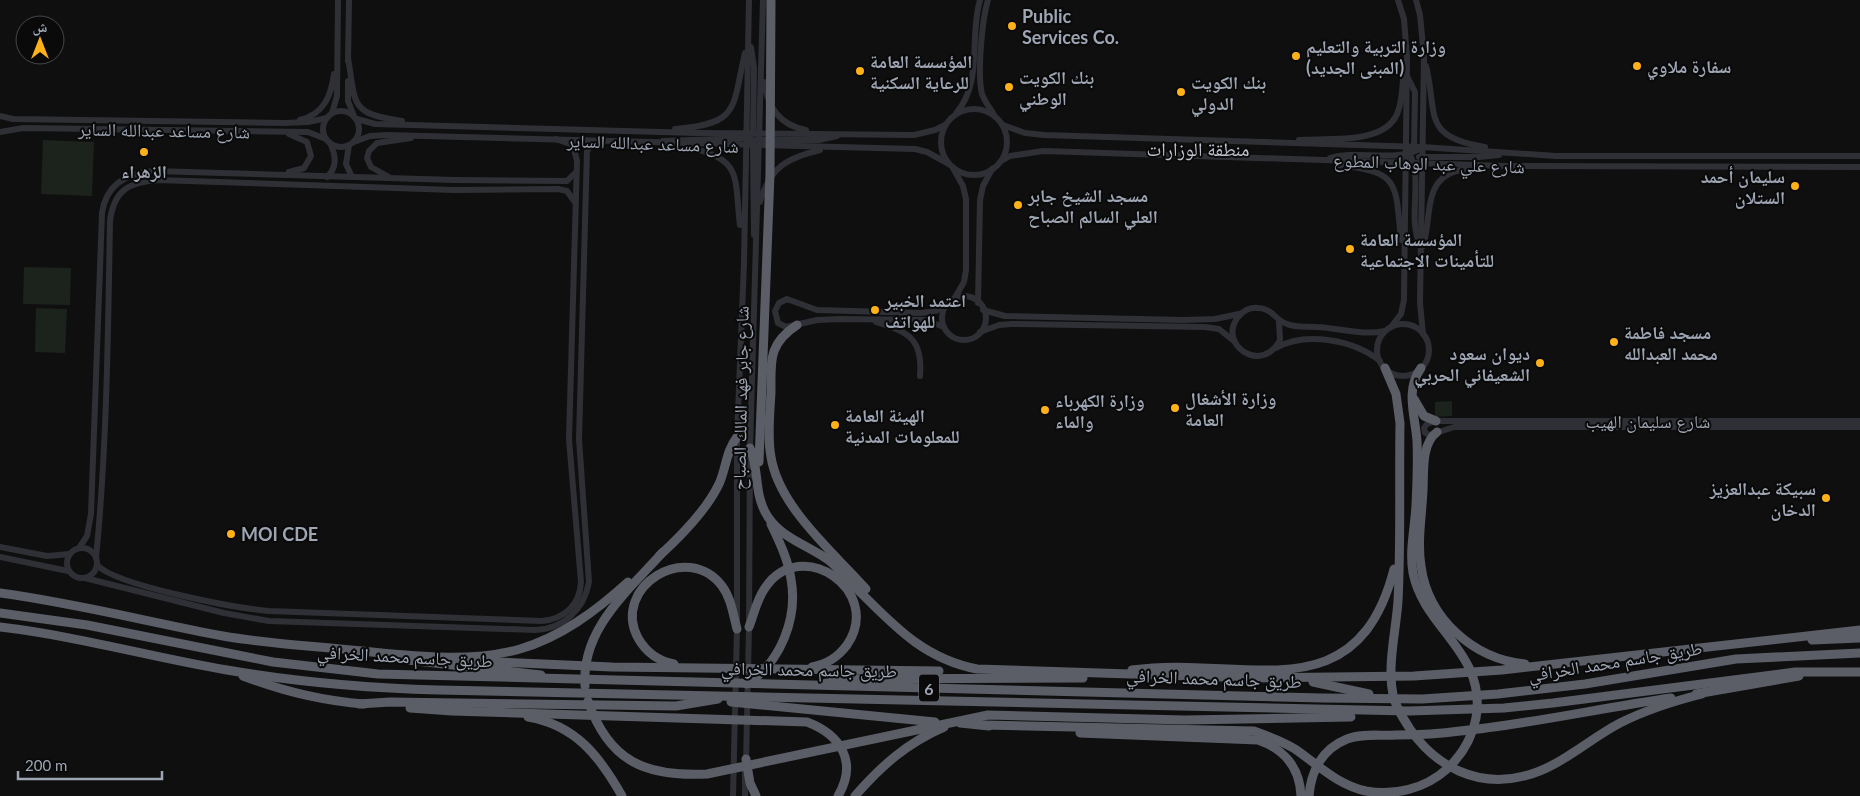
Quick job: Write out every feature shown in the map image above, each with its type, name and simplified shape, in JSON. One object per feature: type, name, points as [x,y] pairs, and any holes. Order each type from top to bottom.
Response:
[{"type":"highway","points":[[359,704],[390,702],[676,706],[705,703],[736,691],[750,682],[771,662],[788,628],[792,591],[788,566],[770,522],[759,460],[770,174],[772,0]]},
{"type":"highway","points":[[796,325],[780,338],[772,355],[769,443],[773,470],[791,505],[866,590],[883,614]]},
{"type":"highway","points":[[1382,365],[1396,394],[1400,418],[1398,600],[1393,694],[1397,707],[1420,743],[1446,766],[1476,777],[1506,779],[1525,776],[1543,769],[1620,723],[1646,711],[1702,694]]},
{"type":"highway","points":[[1421,368],[1414,380],[1412,395],[1422,504]]},
{"type":"highway","points":[[1412,395],[1421,412],[1436,421]]},
{"type":"highway","points":[[1437,432],[1431,437],[1427,448],[1422,504],[1421,567],[1428,593],[1442,616],[1460,636],[1481,651],[1514,662],[1545,664]]},
{"type":"highway","points":[[737,437],[730,448],[719,485],[706,507],[628,590],[593,637],[584,670],[588,701],[600,729],[622,754],[640,766],[677,776],[707,774],[969,719],[1011,714],[1184,720],[1352,717],[1409,712]]},
{"type":"highway","points":[[759,437],[770,473],[782,499],[814,539],[893,626],[932,654],[968,667],[992,670]]},
{"type":"highway","points":[[750,448],[757,492],[770,520],[787,535],[827,559],[864,594]]},
{"type":"highway","points":[[984,726],[1254,731],[1277,739],[1336,780],[1365,791],[1401,792],[1435,778],[1454,762],[1468,742],[1477,711],[1476,687],[1469,665],[1424,601],[1413,573],[1412,556],[1417,462]]},
{"type":"highway","points":[[402,655],[494,654],[536,644],[567,629],[602,606],[663,552]]},
{"type":"highway","points":[[822,686],[845,679],[935,677],[1075,678],[1143,668],[1178,666],[1280,670],[1320,664],[1355,643],[1380,612],[1390,587],[1398,557]]},
{"type":"highway","points":[[689,667],[657,658],[641,644],[636,634],[633,624],[634,602],[639,592],[654,576],[683,566],[704,572],[713,577],[727,594],[737,628]]},
{"type":"highway","points":[[749,627],[766,586],[776,575],[787,570],[810,566],[822,569],[842,582],[854,603],[855,626],[851,638],[840,654],[828,662],[797,670]]},
{"type":"highway","points":[[0,593],[79,605],[244,640],[290,646],[402,655],[428,660],[797,670],[992,670],[1286,678],[1443,674],[1796,638],[1860,638]]},
{"type":"highway","name":"طريق جاسم محمد الخرافي","points":[[0,613],[41,617],[273,662],[329,670],[439,677],[1422,700],[1585,684],[1736,660],[1860,653]]},
{"type":"highway","name":"طريق جاسم محمد الخرافي","points":[[0,627],[69,637],[227,670],[325,684],[376,688],[1409,712],[1514,707],[1748,677],[1817,672],[1860,672]]},
{"type":"highway","points":[[1796,638],[1815,634],[1860,630]]},
{"type":"highway","points":[[349,650],[427,663],[517,671],[561,680]]},
{"type":"highway","points":[[227,670],[292,692],[359,704],[452,712],[807,722],[825,729],[836,739],[844,753],[846,772],[844,786],[838,796]]},
{"type":"highway","points":[[889,671],[935,677]]},
{"type":"highway","points":[[1309,796],[1310,783],[1320,760],[1332,748],[1348,739],[1359,736],[1479,730],[1702,694],[1817,672]]},
{"type":"highway","points":[[1286,678],[1361,693],[1408,693],[1422,700]]},
{"type":"highway","points":[[666,695],[1028,732],[1258,740],[1275,748],[1287,758],[1296,773],[1301,796]]},
{"type":"highway","points":[[498,713],[535,718],[561,728],[592,750],[604,764],[622,796]]},
{"type":"highway","points":[[855,796],[878,770],[906,747],[929,734],[969,719]]},
{"type":"highway","points":[[746,759],[750,783],[756,796]]},
{"type":"street","points":[[327,177],[335,165],[334,153],[323,128],[337,100],[338,0],[350,0],[348,97],[360,128],[352,143],[346,164],[352,177]]},
{"type":"street","points":[[651,131],[708,125],[722,118],[736,99],[748,39],[749,0]]},
{"type":"street","name":"شارع جابر فهد المالك الصباح","points":[[733,796],[737,628],[737,437],[743,240],[762,71],[763,0]]},
{"type":"street","points":[[944,327],[942,314],[962,288],[966,270],[966,199],[963,186],[941,145],[945,125],[964,104],[971,86],[976,20],[980,0]]},
{"type":"street","points":[[978,302],[980,200],[983,186],[992,169],[1001,161],[1007,144],[1003,125],[986,103],[981,86],[983,42],[988,0]]},
{"type":"street","points":[[1398,0],[1404,18],[1407,57],[1405,147],[1415,156]]},
{"type":"street","points":[[1416,0],[1420,15],[1433,116],[1442,131],[1460,142],[1525,155]]},
{"type":"street","points":[[976,20],[979,38],[983,42]]},
{"type":"street","points":[[748,39],[754,68],[752,218],[756,249]]},
{"type":"street","points":[[1270,143],[1368,136],[1382,131],[1389,126],[1398,113],[1407,57]]},
{"type":"street","points":[[1422,147],[1424,57]]},
{"type":"street","points":[[337,61],[348,61]]},
{"type":"street","points":[[284,123],[311,117],[323,107],[330,94],[337,61]]},
{"type":"street","points":[[348,61],[354,98],[364,111],[379,118],[428,125]]},
{"type":"street","points":[[762,71],[767,98],[779,118],[792,126],[822,134]]},
{"type":"street","points":[[1407,76],[1416,92],[1415,221],[1421,250],[1420,303],[1423,334]]},
{"type":"street","points":[[953,116],[963,111],[974,109],[985,111],[995,116]]},
{"type":"street","points":[[329,116],[343,111],[355,117]]},
{"type":"street","name":"شارع مساعد عبدالله الساير","points":[[0,116],[13,118],[284,123],[308,122],[329,116]]},
{"type":"street","name":"شارع مساعد عبدالله الساير","points":[[355,117],[375,124],[651,131],[753,139],[828,148],[915,150],[939,157],[951,166]]},
{"type":"street","name":"شارع مساعد عبدالله الساير","points":[[352,143],[375,135],[600,140],[676,145],[822,134],[914,135],[935,130],[945,125]]},
{"type":"street","name":"شارع علي عبد الوهاب المطوع","points":[[1003,125],[1025,133],[1044,135],[1405,147]]},
{"type":"street","name":"شارع مساعد عبدالله الساير","points":[[0,132],[23,128],[284,132],[313,133],[328,141]]},
{"type":"street","points":[[277,175],[304,168],[312,156],[311,149],[304,140],[284,132]]},
{"type":"street","points":[[649,143],[672,140],[818,140],[840,134]]},
{"type":"street","points":[[400,178],[385,175],[371,167],[367,158],[369,151],[377,143],[404,140],[417,136]]},
{"type":"street","points":[[79,548],[89,550],[96,561],[116,578],[261,611],[547,620],[565,613],[575,603],[580,590],[569,438],[574,201],[577,161],[573,145],[556,139]]},
{"type":"street","name":"شارع جابر فهد المالك الصباح","points":[[745,796],[749,661],[750,448],[757,210],[753,139]]},
{"type":"street","points":[[0,557],[68,571],[77,578],[85,578],[224,614],[269,621],[547,629],[568,619],[582,604],[589,576],[579,439],[586,162],[589,146],[600,140]]},
{"type":"street","points":[[328,141],[340,146],[352,143]]},
{"type":"street","points":[[676,145],[718,156],[731,169],[736,185],[743,240]]},
{"type":"street","name":"شارع علي عبد الوهاب المطوع","points":[[1001,161],[1010,156],[1043,151],[1405,164],[1422,147],[1525,155],[1860,156]]},
{"type":"street","points":[[757,210],[766,184],[777,169],[800,155],[828,148]]},
{"type":"street","points":[[1324,160],[1352,154],[1478,157],[1505,153]]},
{"type":"street","points":[[1391,327],[1403,307],[1405,164],[1415,156]]},
{"type":"street","name":"شارع علي عبد الوهاب المطوع","points":[[1415,156],[1506,166],[1860,166]]},
{"type":"street","points":[[1274,159],[1368,168],[1381,173],[1391,184],[1397,197],[1404,273]]},
{"type":"street","points":[[577,161],[586,162]]},
{"type":"street","points":[[951,166],[972,174],[992,169]]},
{"type":"street","points":[[1421,250],[1426,235],[1431,195],[1439,181],[1460,170],[1506,166]]},
{"type":"street","points":[[0,547],[47,556],[70,554],[79,548],[87,536],[91,514],[102,213],[106,197],[113,186],[125,176],[141,172],[567,181],[573,178],[576,171]]},
{"type":"street","points":[[247,174],[243,179],[247,183]]},
{"type":"street","points":[[454,190],[458,185],[455,180]]},
{"type":"street","points":[[85,578],[92,575],[96,561],[101,513],[111,214],[114,202],[121,192],[133,183],[142,181],[247,183],[454,190],[558,190],[567,191],[574,201]]},
{"type":"street","points":[[102,213],[106,216],[111,214]]},
{"type":"street","points":[[100,276],[105,274],[109,277]]},
{"type":"street","points":[[970,298],[978,302],[983,310],[985,319],[980,332],[975,337],[964,340],[953,337],[944,327],[929,321],[823,319],[786,327],[778,323],[775,315],[779,302],[791,299],[809,309],[817,310],[921,313],[936,311],[952,301],[970,298]]},
{"type":"street","points":[[983,310],[1005,316],[1183,320],[1215,319],[1241,314],[1249,309],[1261,308],[1272,313],[1280,322],[1282,334],[1273,350]]},
{"type":"street","points":[[1235,342],[1234,324],[1241,314]]},
{"type":"street","points":[[870,320],[897,328],[911,337],[920,356],[920,376]]},
{"type":"street","points":[[1280,322],[1294,326],[1328,328],[1359,333],[1385,331]]},
{"type":"street","points":[[980,332],[999,325],[1012,324],[1205,327],[1219,329],[1235,342],[1241,350],[1254,356],[1261,356],[1292,341],[1319,340],[1356,348],[1382,365],[1399,375],[1407,375],[1421,368],[1428,355],[1427,340],[1423,334],[1409,324],[1391,327],[1385,331],[1377,345],[1382,365]]},
{"type":"street","points":[[572,340],[582,340]]},
{"type":"street","points":[[1436,421],[1427,424],[1424,430],[1430,435],[1437,432]]},
{"type":"street","name":"شارع سليمان الهيب","points":[[1436,421],[1810,424],[1860,427]]},
{"type":"street","name":"شارع سليمان الهيب","points":[[1437,432],[1454,427],[1810,424],[1860,421]]},
{"type":"street","points":[[573,494],[578,496],[583,494]]},
{"type":"street","points":[[68,571],[67,560],[70,554]]},
{"type":"shaded area","points":[[43,140],[94,142],[92,196],[41,194]]},
{"type":"shaded area","points":[[24,267],[71,268],[70,305],[23,304]]},
{"type":"shaded area","points":[[36,308],[67,309],[65,353],[35,352]]},
{"type":"shaded area","points":[[1452,401],[1452,416],[1435,417],[1435,402]]},
{"type":"place","name":"Public Services Co.","points":[[1012,26]]},
{"type":"place","name":"وزارة التربية والتعليم (المبنى الجديد)","points":[[1296,56]]},
{"type":"place","name":"سفارة ملاوي","points":[[1637,66]]},
{"type":"place","name":"المؤسسة العامة للرعاية السكنية","points":[[860,71]]},
{"type":"place","name":"بنك الكويت الوطني","points":[[1009,87]]},
{"type":"place","name":"بنك الكويت الدولي","points":[[1181,92]]},
{"type":"place","name":"الزهراء","points":[[144,152]]},
{"type":"place","name":"سليمان أحمد الستلان","points":[[1795,186]]},
{"type":"place","name":"مسجد الشيخ جابر العلي السالم الصباح","points":[[1018,205]]},
{"type":"place","name":"المؤسسة العامة للتأمينات الاجتماعية","points":[[1350,249]]},
{"type":"place","name":"اعتمد الخبير للهواتف","points":[[875,310]]},
{"type":"place","name":"مسجد فاطمة محمد العبدالله","points":[[1614,342]]},
{"type":"place","name":"ديوان سعود الشعيفاني الحربي","points":[[1540,363]]},
{"type":"place","name":"وزارة الأشغال العامة","points":[[1175,408]]},
{"type":"place","name":"وزارة الكهرباء والماء","points":[[1045,410]]},
{"type":"place","name":"الهيئة العامة للمعلومات المدنية","points":[[835,425]]},
{"type":"place","name":"سبيكة عبدالعزيز الدخان","points":[[1826,498]]},
{"type":"place","name":"MOI CDE","points":[[231,534]]},
{"type":"district","name":"منطقة الوزارات","points":[[1198,148]]}]
